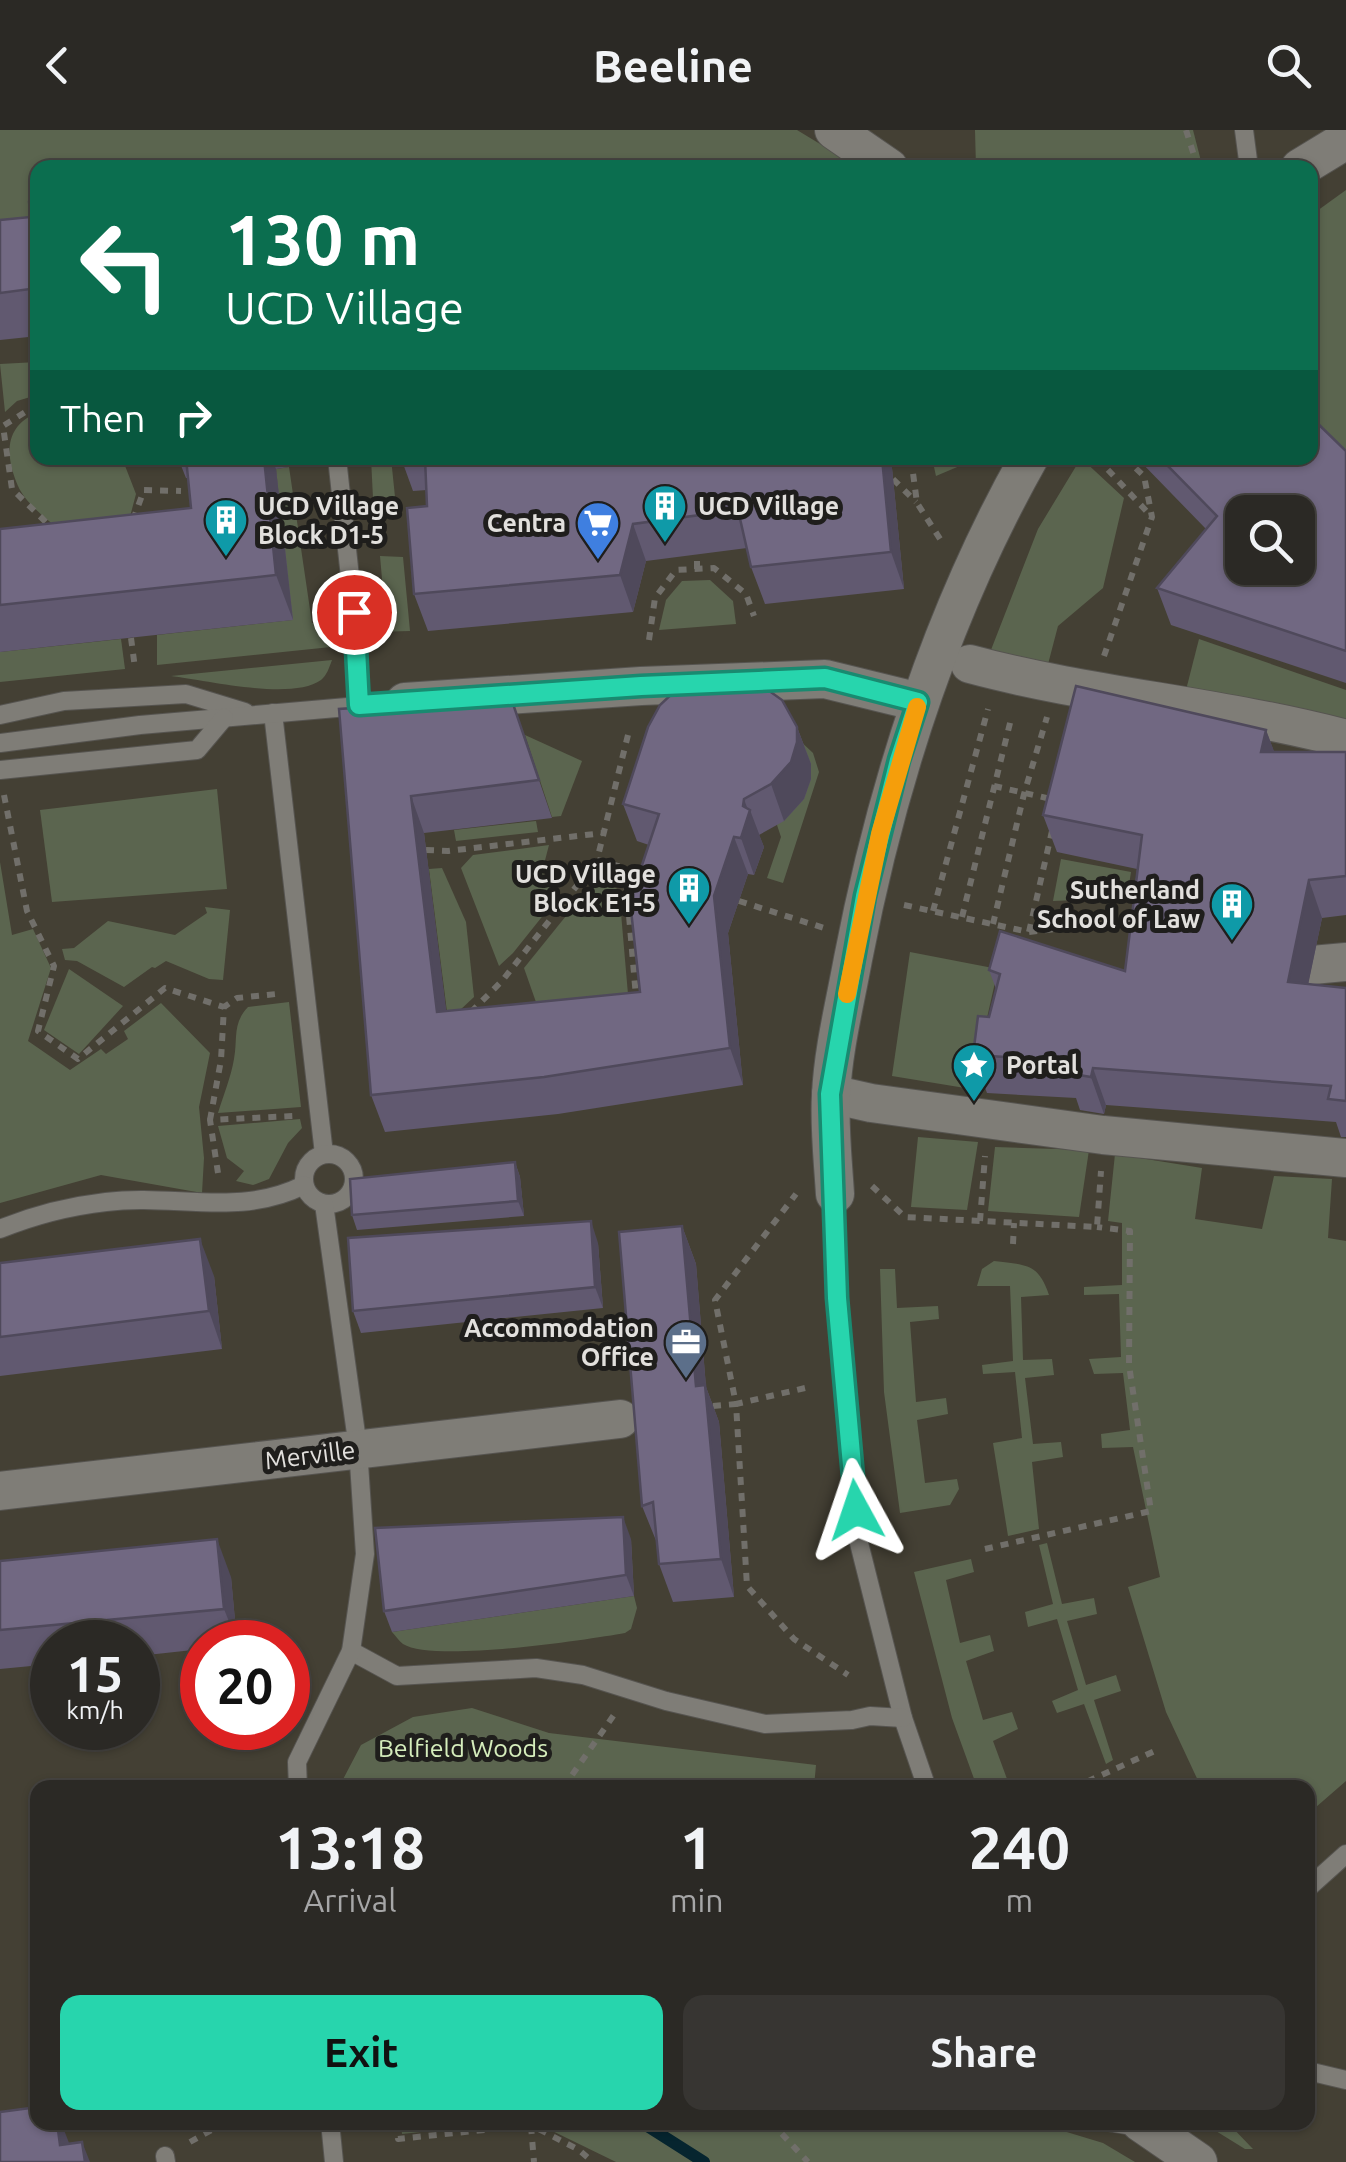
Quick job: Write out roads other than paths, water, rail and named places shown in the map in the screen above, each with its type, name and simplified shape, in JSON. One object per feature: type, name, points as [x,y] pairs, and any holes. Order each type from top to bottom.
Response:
[{"type":"street","points":[[834,130],[877,160]]},
{"type":"street","points":[[1313,160],[1346,140]]},
{"type":"street","points":[[835,1194],[830,1094],[865,896],[899,760],[918,702],[974,565],[1026,465]]},
{"type":"street","points":[[970,664],[1023,687],[1298,726],[1346,739]]},
{"type":"street","points":[[405,702],[825,678],[918,702]]},
{"type":"street","points":[[830,1094],[871,1104],[1103,1135],[1346,1158]]},
{"type":"street","name":"Merville","points":[[0,1491],[620,1419]]},
{"type":"street","points":[[1142,2130],[1198,2162]]},
{"type":"lane","points":[[1244,130],[1248,160]]},
{"type":"lane","points":[[338,465],[358,650],[359,705]]},
{"type":"lane","points":[[0,715],[64,701],[186,694],[264,714]]},
{"type":"lane","points":[[0,743],[140,725],[405,702]]},
{"type":"lane","points":[[264,714],[305,991],[324,1154]]},
{"type":"lane","points":[[1,779],[197,750],[224,718]]},
{"type":"lane","points":[[324,1154],[348,1162],[354,1177],[346,1198],[324,1204],[312,1198],[304,1185],[306,1169],[324,1154]]},
{"type":"lane","points":[[0,1229],[108,1201],[222,1205],[279,1198],[304,1185]]},
{"type":"lane","points":[[835,1194],[837,1298],[859,1543],[902,1718],[924,1780]]},
{"type":"lane","points":[[297,1780],[296,1762],[351,1651],[365,1554],[358,1448],[324,1204]]},
{"type":"lane","points":[[351,1651],[396,1676],[536,1668],[583,1675],[765,1724],[870,1716],[902,1718]]},
{"type":"lane","points":[[1315,1882],[1346,1854]]},
{"type":"lane","points":[[1315,2073],[1346,2080]]},
{"type":"lane","points":[[331,2130],[334,2162]]},
{"type":"waterway","points":[[654,2130],[704,2162]]},
{"type":"place","name":"UCD Village","points":[[665,544]]},
{"type":"place","name":"UCD Village Block D1-5","points":[[226,558]]},
{"type":"place","name":"Centra","points":[[598,561]]},
{"type":"place","name":"UCD Village Block E1-5","points":[[689,926]]},
{"type":"place","name":"Sutherland School of Law","points":[[1232,942]]},
{"type":"place","name":"Portal","points":[[974,1103]]},
{"type":"place","name":"Accommodation Office","points":[[686,1380]]},
{"type":"park label","name":"Belfield Woods","points":[[463,1748]]}]
